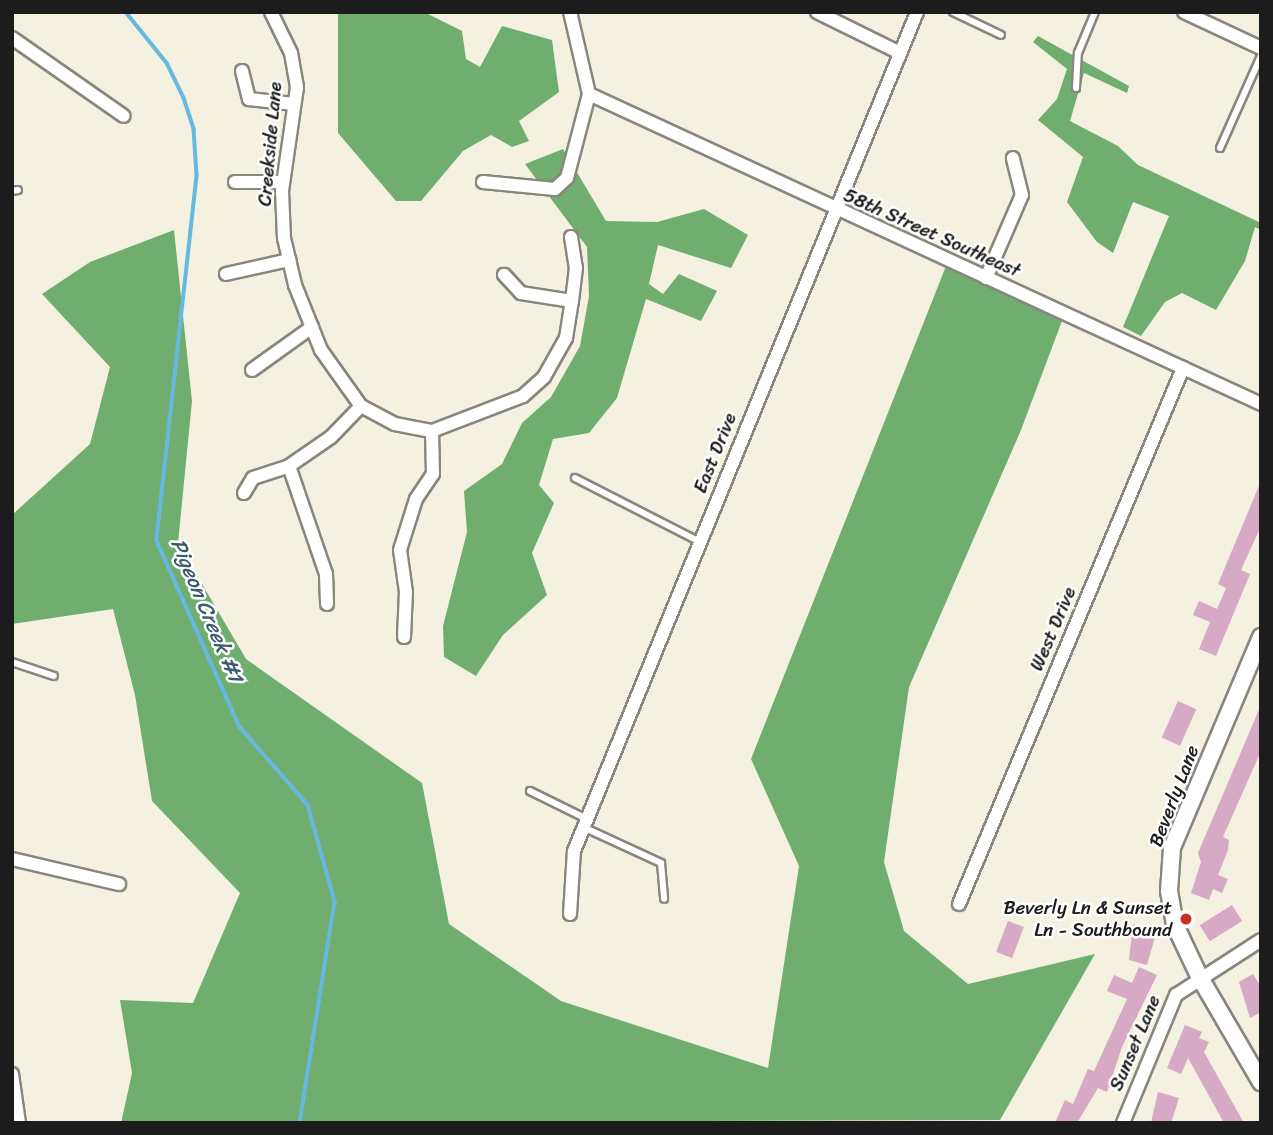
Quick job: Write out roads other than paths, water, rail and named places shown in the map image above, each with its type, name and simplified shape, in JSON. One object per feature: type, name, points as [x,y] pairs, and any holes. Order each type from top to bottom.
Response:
[{"type":"street","name":"Creekside Lane","points":[[271,12],[291,53],[297,87],[283,182],[289,260],[321,350],[361,406],[395,424],[432,431],[493,410],[534,386],[566,338],[576,268],[571,237]]},
{"type":"street","points":[[483,182],[555,189],[567,177],[589,94],[570,12]]},
{"type":"street","points":[[817,12],[900,53]]},
{"type":"street","name":"East Drive","points":[[570,914],[574,851],[917,12]]},
{"type":"street","points":[[1184,12],[1261,48]]},
{"type":"street","points":[[12,38],[124,116]]},
{"type":"street","points":[[242,71],[249,99],[294,104]]},
{"type":"street","name":"58th Street Southeast","points":[[589,94],[1261,404]]},
{"type":"street","points":[[986,278],[1022,195],[1013,158]]},
{"type":"street","points":[[236,182],[283,182]]},
{"type":"street","points":[[226,274],[289,260]]},
{"type":"street","points":[[504,275],[521,293],[572,301]]},
{"type":"street","points":[[252,370],[312,327]]},
{"type":"street","name":"West Drive","points":[[959,904],[1183,368]]},
{"type":"street","points":[[244,493],[253,478],[289,466],[345,427],[361,406]]},
{"type":"street","points":[[404,638],[406,592],[400,550],[416,499],[433,474],[432,431]]},
{"type":"street","points":[[289,466],[326,574],[327,604]]},
{"type":"street","name":"Beverly Lane","points":[[1261,637],[1172,848],[1170,891],[1175,925],[1199,976],[1261,1082]]},
{"type":"street","points":[[12,859],[120,884]]},
{"type":"street","name":"Sunset Lane","points":[[1122,1123],[1176,995],[1199,976],[1261,940]]},
{"type":"street","points":[[12,1074],[19,1123]]},
{"type":"lane","points":[[953,12],[1001,35]]},
{"type":"lane","points":[[1076,88],[1078,53],[1095,12]]},
{"type":"lane","points":[[1220,148],[1261,56]]},
{"type":"lane","points":[[575,478],[700,542]]},
{"type":"lane","points":[[12,662],[54,676]]},
{"type":"lane","points":[[530,791],[661,863],[664,899]]},
{"type":"waterway","name":"Pigeon Creek #1","points":[[126,12],[167,63],[184,98],[194,129],[197,176],[157,541],[240,727],[308,805],[335,902],[300,1123]]},
{"type":"place","name":"Beverly Ln & Sunset Ln - Southbound","points":[[1186,919]]}]
